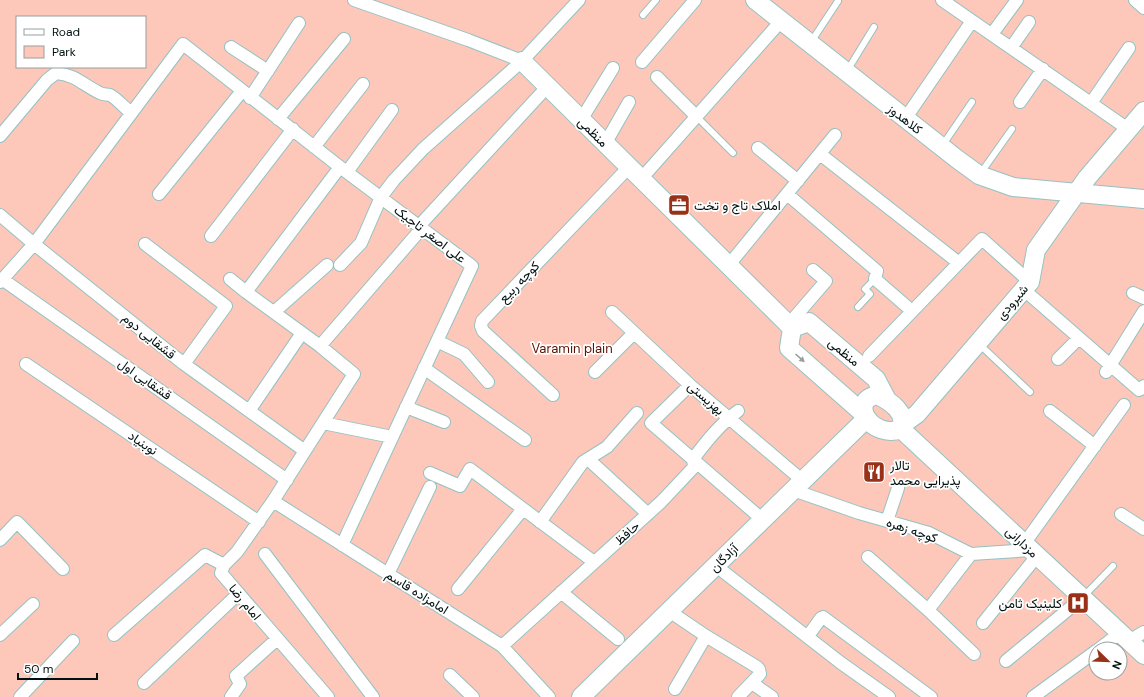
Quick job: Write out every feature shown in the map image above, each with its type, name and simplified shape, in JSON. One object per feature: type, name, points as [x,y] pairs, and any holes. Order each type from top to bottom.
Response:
[{"type":"main road","name":"کلاهدوز","points":[[755,0],[905,119],[979,175],[1013,187],[1144,199]]},
{"type":"main road","name":"منظمی","points":[[522,61],[790,326],[809,322],[876,379],[887,400]]},
{"type":"main road","name":"شیرودی","points":[[902,426],[917,414],[1026,286],[1036,250],[1086,178],[1144,111]]},
{"type":"main road","points":[[790,326],[789,348],[865,417],[879,429],[887,431],[894,432],[902,426],[902,417],[898,410],[887,400],[877,396],[872,396],[868,400],[863,409],[865,417]]},
{"type":"main road","name":"آزادگان","points":[[581,697],[798,486],[865,417]]},
{"type":"main road","name":"مزدارانی","points":[[902,426],[1031,550],[1144,655]]},
{"type":"street","name":"منظمی","points":[[354,0],[468,40],[522,61]]},
{"type":"street","points":[[340,265],[361,243],[381,197],[394,180],[423,149],[522,61],[579,0]]},
{"type":"street","points":[[642,62],[695,0]]},
{"type":"street","points":[[942,0],[1128,129]]},
{"type":"street","points":[[992,34],[1017,0]]},
{"type":"street","points":[[1134,0],[1144,8]]},
{"type":"street","name":"کوچه ربیع","points":[[553,395],[483,331],[481,326],[482,321],[696,116],[781,21]]},
{"type":"street","points":[[905,119],[972,21]]},
{"type":"street","points":[[1011,48],[1030,22]]},
{"type":"street","points":[[159,194],[246,94],[268,71],[299,23]]},
{"type":"street","points":[[278,119],[344,39]]},
{"type":"street","name":"علی اصغر تاجیک","points":[[131,113],[183,44],[314,147],[472,266],[342,545]]},
{"type":"street","points":[[231,47],[268,71]]},
{"type":"street","points":[[1092,103],[1129,48]]},
{"type":"street","points":[[581,120],[613,68]]},
{"type":"street","points":[[1020,102],[1043,69]]},
{"type":"street","points":[[0,136],[47,80],[56,73],[66,74],[81,81],[98,93],[110,95],[131,113],[34,244],[1,280]]},
{"type":"street","points":[[657,77],[696,116]]},
{"type":"street","points":[[314,147],[363,84]]},
{"type":"street","points":[[320,346],[421,227],[547,87]]},
{"type":"street","points":[[605,144],[629,102]]},
{"type":"street","points":[[246,292],[392,110]]},
{"type":"street","points":[[211,236],[293,129]]},
{"type":"street","points":[[728,266],[835,135]]},
{"type":"street","points":[[758,148],[798,181]]},
{"type":"street","points":[[820,154],[959,262]]},
{"type":"street","points":[[787,194],[877,271],[875,279],[912,311]]},
{"type":"street","name":"قشقایی دوم","points":[[0,215],[184,364],[305,451]]},
{"type":"street","points":[[869,356],[982,239],[1108,369],[1139,390],[1144,386]]},
{"type":"street","points":[[145,244],[226,306],[184,364]]},
{"type":"street","points":[[274,312],[327,265]]},
{"type":"street","points":[[790,326],[826,281],[813,270]]},
{"type":"street","points":[[114,636],[204,555],[224,565],[237,552],[287,480],[354,374],[320,346],[230,279]]},
{"type":"street","name":"قشقایی اول","points":[[1,280],[287,480]]},
{"type":"street","points":[[1108,369],[1144,311]]},
{"type":"street","name":"بهزیستی","points":[[612,312],[634,333],[686,389],[733,415],[798,486]]},
{"type":"street","points":[[249,411],[302,333]]},
{"type":"street","points":[[595,372],[634,333]]},
{"type":"street","points":[[1058,359],[1079,338]]},
{"type":"street","points":[[437,341],[464,354],[488,382]]},
{"type":"street","name":"نوبنیاد","points":[[26,364],[259,522]]},
{"type":"street","points":[[424,368],[525,440]]},
{"type":"street","points":[[686,389],[652,423],[763,520]]},
{"type":"street","points":[[983,623],[1031,550],[1095,446],[1124,405]]},
{"type":"street","points":[[406,407],[444,422]]},
{"type":"street","points":[[1050,411],[1095,446]]},
{"type":"street","points":[[540,522],[583,462],[607,447],[637,414]]},
{"type":"street","name":"حافظ","points":[[502,646],[648,514],[694,467],[693,459],[733,415]]},
{"type":"street","points":[[323,423],[392,437]]},
{"type":"street","points":[[588,458],[648,514]]},
{"type":"street","points":[[430,473],[460,486],[470,469],[594,562]]},
{"type":"street","name":"کوچه زهره","points":[[798,486],[809,497],[929,533],[971,554]]},
{"type":"street","points":[[388,574],[430,487]]},
{"type":"street","points":[[887,521],[898,488]]},
{"type":"street","name":"امامزاده قاسم","points":[[273,501],[502,646],[549,697]]},
{"type":"street","points":[[458,589],[523,509]]},
{"type":"street","points":[[1121,514],[1144,529]]},
{"type":"street","points":[[0,540],[17,522],[63,569]]},
{"type":"street","points":[[928,610],[971,554],[1031,550]]},
{"type":"street","points":[[265,554],[373,697]]},
{"type":"street","points":[[868,557],[928,610],[974,654]]},
{"type":"street","name":"امام رضا","points":[[224,565],[221,573],[328,697]]},
{"type":"street","points":[[716,566],[842,663],[889,697]]},
{"type":"street","points":[[561,592],[618,639]]},
{"type":"street","points":[[144,683],[238,594]]},
{"type":"street","points":[[1006,661],[1082,598]]},
{"type":"street","points":[[0,635],[33,604]]},
{"type":"street","points":[[669,611],[759,669],[760,674],[738,697]]},
{"type":"street","points":[[808,636],[823,617],[931,697]]},
{"type":"street","points":[[1116,641],[1144,632]]},
{"type":"street","points":[[674,689],[706,636]]},
{"type":"street","points":[[232,697],[240,684],[236,676],[277,639]]},
{"type":"street","points":[[20,697],[73,641]]},
{"type":"street","points":[[1033,697],[1088,657]]},
{"type":"street","points":[[450,675],[473,697]]},
{"type":"street","points":[[752,682],[772,697]]},
{"type":"lane","points":[[643,15],[656,0]]},
{"type":"lane","points":[[810,44],[838,1]]},
{"type":"lane","points":[[846,72],[874,27]]},
{"type":"lane","points":[[941,147],[972,102]]},
{"type":"lane","points":[[696,116],[734,153]]},
{"type":"lane","points":[[979,175],[1012,129]]},
{"type":"lane","points":[[858,307],[870,294],[864,289],[875,279]]},
{"type":"lane","points":[[978,343],[1030,392]]},
{"type":"lane","points":[[1082,598],[1113,566]]},
{"type":"green space","name":"Varamin plain","points":[[0,0],[1144,0],[1144,697],[0,697]]},
{"type":"place","name":"املاک تاج و تخت","points":[[679,205]]},
{"type":"place","name":"تالار پذیرایی محمد","points":[[874,472]]},
{"type":"place","name":"کلینیک ثامن","points":[[1078,603]]}]
